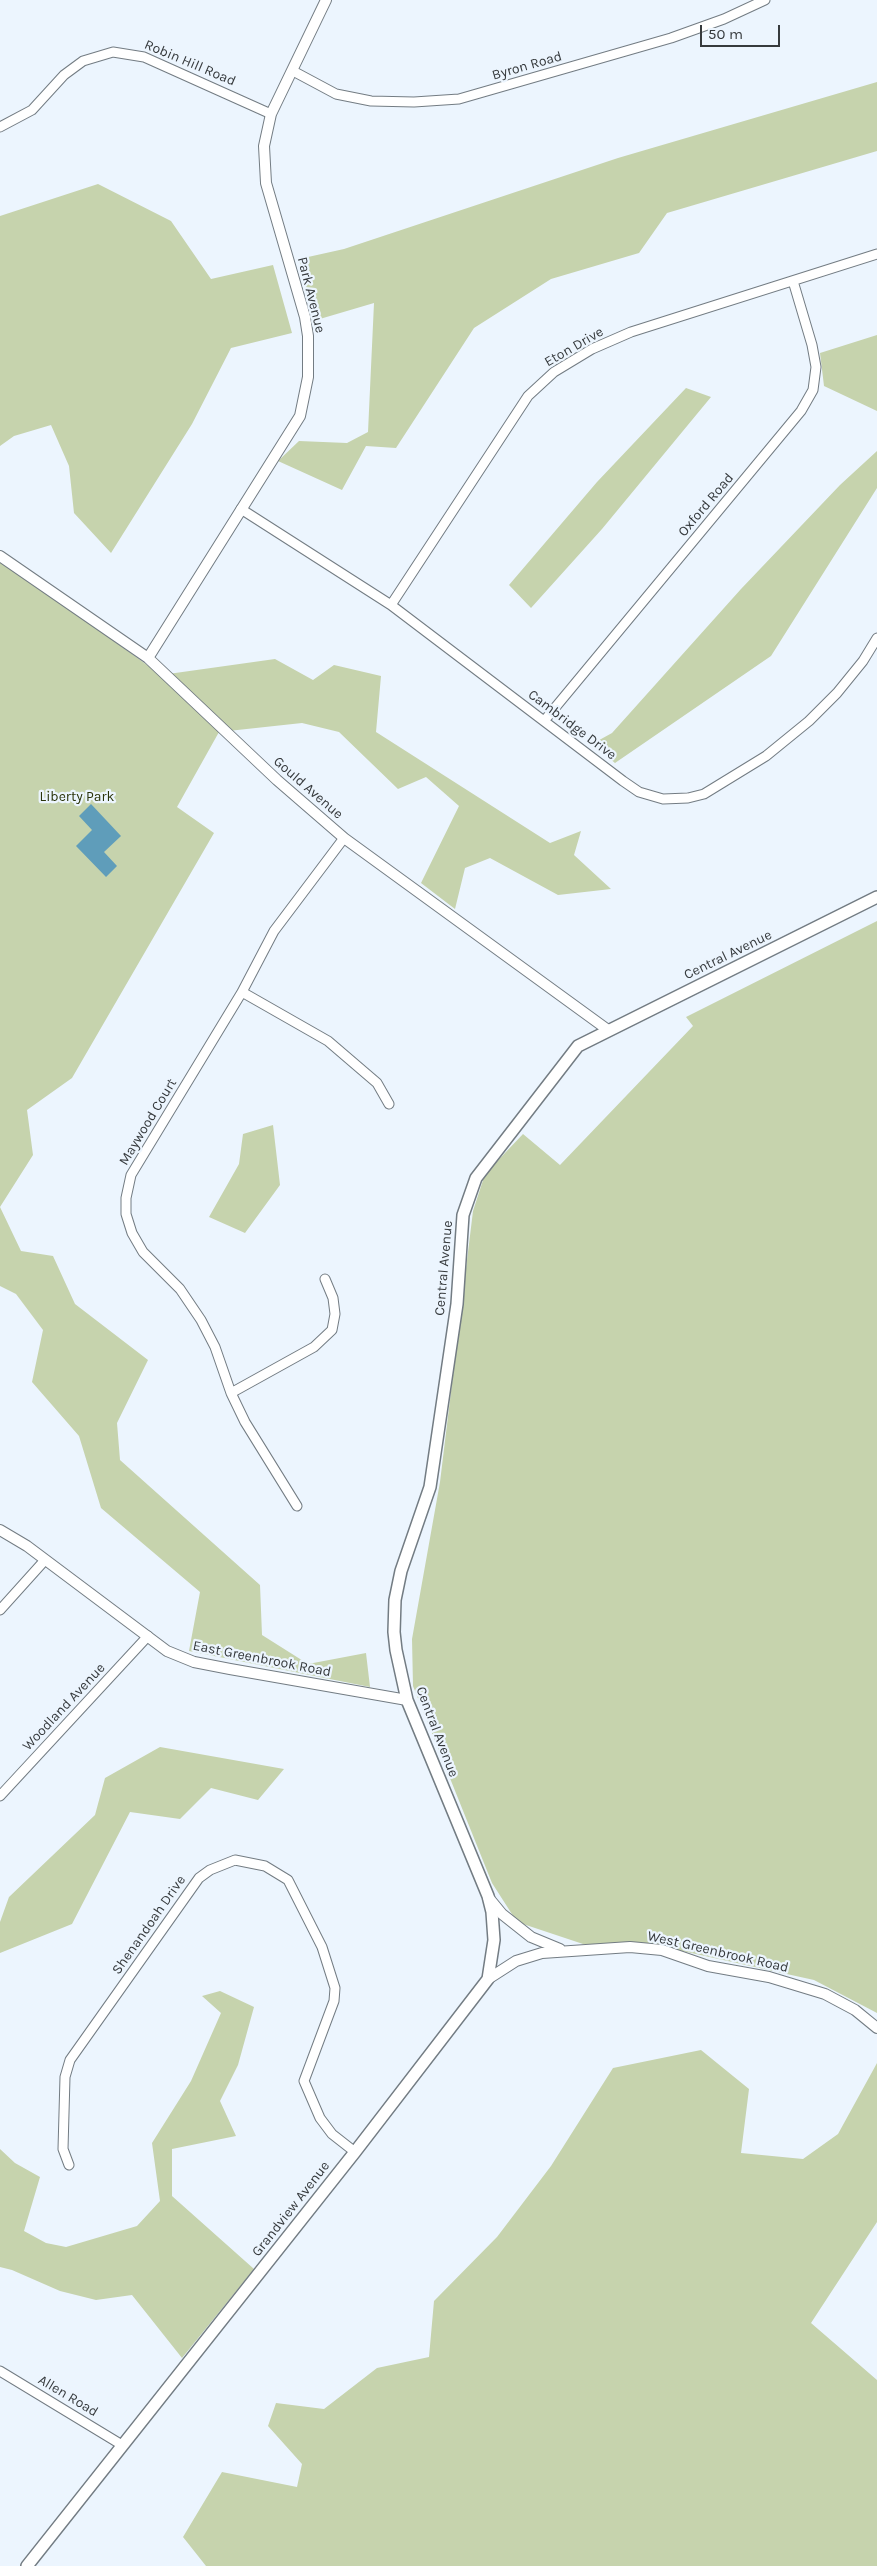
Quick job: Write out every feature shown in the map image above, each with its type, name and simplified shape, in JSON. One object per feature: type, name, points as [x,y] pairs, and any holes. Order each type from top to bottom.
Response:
[{"type":"main road","name":"Central Avenue","points":[[466,1843],[407,1700],[396,1650],[396,1600],[402,1571],[430,1487],[457,1304],[463,1216],[468,1197],[487,1161],[578,1046],[877,897]]},
{"type":"main road","name":"Grandview Avenue","points":[[27,2566],[488,1979],[493,1956],[494,1926],[488,1896],[466,1843]]},
{"type":"street","name":"Park Avenue","points":[[148,658],[300,416],[308,377],[308,346],[305,317],[264,170],[264,146],[271,114],[326,0]]},
{"type":"street","name":"Byron Road","points":[[293,71],[336,94],[371,101],[459,100],[671,38],[724,19],[765,0]]},
{"type":"street","name":"Robin Hill Road","points":[[0,127],[32,110],[64,75],[83,60],[113,52],[144,57],[271,114]]},
{"type":"street","name":"Eton Drive","points":[[390,605],[528,396],[554,372],[592,349],[631,332],[877,254]]},
{"type":"street","name":"Oxford Road","points":[[544,721],[801,411],[813,390],[816,367],[812,345],[793,281]]},
{"type":"street","name":"Cambridge Drive","points":[[241,509],[390,605],[639,792],[663,799],[696,796],[712,790],[766,756],[810,721],[864,661],[877,638]]},
{"type":"street","name":"Gould Avenue","points":[[0,556],[148,658],[277,780],[344,838],[608,1030]]},
{"type":"street","name":"Maywood Court","points":[[297,1506],[244,1422],[231,1393],[215,1347],[201,1320],[180,1289],[143,1252],[132,1233],[126,1214],[126,1198],[131,1175],[242,992],[274,931],[344,838]]},
{"type":"street","points":[[242,992],[328,1041],[377,1083],[389,1104]]},
{"type":"street","points":[[231,1393],[314,1347],[332,1330],[335,1314],[333,1298],[325,1279]]},
{"type":"street","name":"East Greenbrook Road","points":[[0,1530],[45,1560],[167,1651],[194,1662],[407,1700]]},
{"type":"street","points":[[0,1610],[45,1560]]},
{"type":"street","name":"Woodland Avenue","points":[[0,1796],[148,1636]]},
{"type":"street","name":"Shenandoah Drive","points":[[69,2165],[63,2150],[65,2077],[70,2060],[199,1878],[216,1866],[235,1860],[265,1866],[288,1880],[322,1947],[334,1988],[334,2001],[304,2080],[320,2118],[332,2134],[354,2152]]},
{"type":"street","points":[[488,1896],[502,1914],[531,1937],[565,1951]]},
{"type":"street","name":"West Greenbrook Road","points":[[488,1979],[502,1968],[528,1956],[565,1951],[630,1947],[662,1950],[708,1966],[769,1977],[817,1991],[843,2002],[877,2028]]},
{"type":"street","name":"Allen Road","points":[[0,2371],[122,2445]]},
{"type":"green space","points":[[877,82],[877,151],[667,213],[639,253],[551,279],[474,328],[396,448],[366,446],[342,490],[278,461],[299,441],[347,443],[368,432],[374,303],[313,321],[299,259],[344,249],[618,158]]},
{"type":"green space","points":[[98,184],[171,221],[211,279],[273,265],[292,333],[231,348],[192,424],[111,553],[74,513],[69,466],[51,425],[14,436],[0,446],[0,216]]},
{"type":"green space","points":[[877,335],[877,411],[824,386],[820,353]]},
{"type":"green space","points":[[686,388],[711,397],[602,529],[531,608],[509,585],[597,482]]},
{"type":"green space","points":[[877,451],[877,488],[771,656],[615,763],[592,744],[612,733],[741,589],[840,485]]},
{"type":"green space","name":"Liberty Park","points":[[0,559],[161,675],[275,659],[313,680],[334,665],[381,676],[376,732],[550,843],[581,831],[574,855],[611,889],[558,895],[490,858],[465,868],[455,909],[421,883],[459,806],[426,777],[398,789],[339,732],[302,723],[219,732],[177,807],[214,833],[72,1078],[27,1110],[33,1155],[0,1207]]},
{"type":"green space","points":[[877,921],[877,2013],[814,1980],[655,1945],[583,1944],[517,1922],[492,1883],[413,1686],[412,1639],[440,1482],[473,1211],[485,1174],[523,1134],[560,1165],[693,1026],[686,1017]]},
{"type":"green space","points":[[273,1125],[280,1185],[245,1233],[209,1217],[239,1164],[243,1134]]},
{"type":"green space","points":[[0,1207],[21,1251],[53,1256],[75,1304],[148,1360],[117,1423],[120,1460],[260,1585],[262,1635],[308,1664],[366,1653],[370,1687],[189,1651],[200,1592],[101,1508],[79,1436],[32,1382],[43,1330],[16,1294],[0,1286]]},
{"type":"green space","points":[[160,1747],[284,1769],[258,1800],[211,1788],[180,1819],[130,1812],[72,1924],[0,1953],[0,1922],[9,1897],[95,1815],[105,1778]]},
{"type":"green space","points":[[220,1991],[254,2007],[238,2065],[220,2101],[236,2136],[172,2149],[172,2196],[254,2269],[182,2358],[132,2295],[96,2300],[60,2291],[12,2270],[0,2267],[0,2149],[15,2163],[40,2177],[24,2231],[46,2243],[66,2247],[137,2226],[160,2201],[152,2143],[191,2081],[221,2013],[202,1996]]},
{"type":"green space","points":[[701,2050],[749,2089],[741,2153],[803,2159],[838,2134],[877,2063],[877,2222],[811,2323],[877,2380],[877,2566],[206,2566],[183,2537],[222,2472],[297,2487],[302,2464],[268,2426],[276,2403],[324,2409],[377,2368],[429,2357],[434,2301],[497,2237],[551,2166],[613,2068]]},
{"type":"water","points":[[91,804],[121,836],[104,852],[117,866],[106,877],[76,846],[92,830],[79,816]]}]
